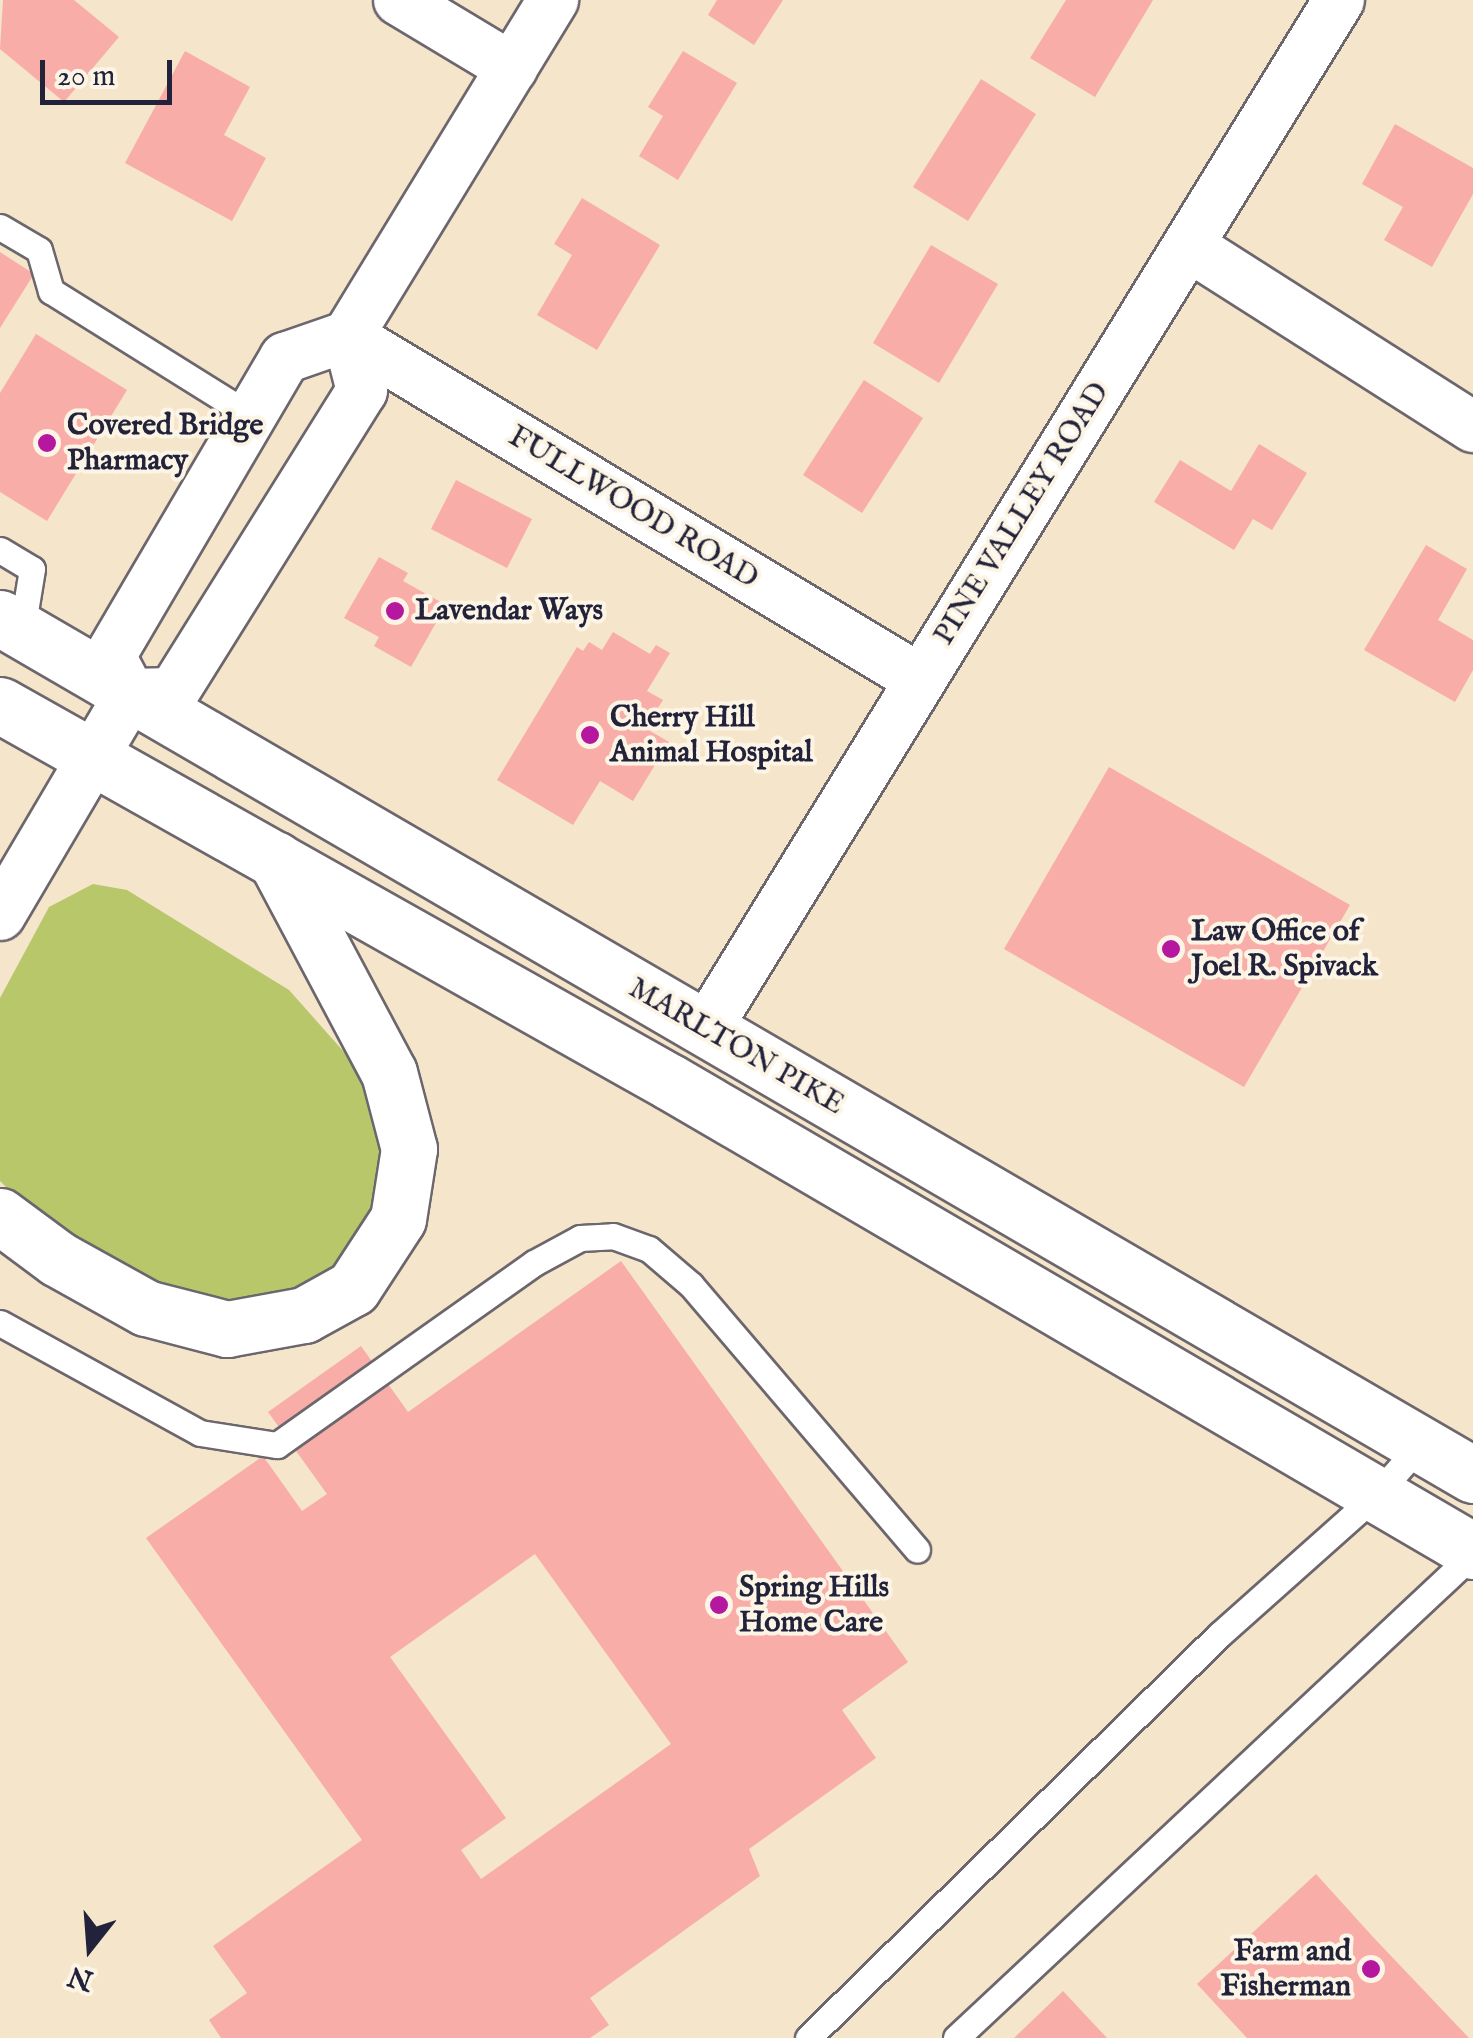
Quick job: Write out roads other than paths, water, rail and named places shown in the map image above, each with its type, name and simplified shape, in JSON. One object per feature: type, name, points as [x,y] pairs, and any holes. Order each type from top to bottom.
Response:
[{"type":"highway","name":"MARLTON PIKE","points":[[11,624],[1473,1476]]},
{"type":"highway","points":[[0,706],[274,859],[1473,1552]]},
{"type":"highway","points":[[0,1216],[58,1259],[146,1308],[226,1329],[304,1315],[352,1288],[398,1220],[410,1149],[389,1073],[274,859]]},
{"type":"street","points":[[399,0],[512,68]]},
{"type":"street","points":[[130,694],[110,656],[285,358],[348,336],[553,0]]},
{"type":"street","name":"PINE VALLEY ROAD","points":[[706,1030],[1338,0]]},
{"type":"street","points":[[1190,246],[1473,427]]},
{"type":"street","points":[[130,694],[172,693],[362,391],[348,336]]},
{"type":"street","name":"FULLWOOD ROAD","points":[[348,336],[919,679]]},
{"type":"street","points":[[0,915],[130,694]]},
{"type":"lane","points":[[0,227],[38,250],[51,291],[251,416]]},
{"type":"lane","points":[[0,550],[32,570],[11,624]]},
{"type":"lane","points":[[0,1323],[200,1433],[277,1446],[534,1263],[580,1238],[614,1236],[649,1249],[691,1285],[917,1550]]},
{"type":"lane","points":[[808,2038],[1219,1635],[1377,1494],[1420,1444]]},
{"type":"lane","points":[[956,2038],[1473,1552]]},
{"type":"place","name":"Covered Bridge Pharmacy","points":[[47,443]]},
{"type":"place","name":"Lavendar Ways","points":[[395,611]]},
{"type":"place","name":"Cherry Hill Animal Hospital","points":[[590,735]]},
{"type":"place","name":"Law Office of Joel R. Spivack","points":[[1171,949]]},
{"type":"place","name":"Spring Hills Home Care","points":[[719,1605]]},
{"type":"place","name":"Farm and Fisherman","points":[[1371,1969]]}]
